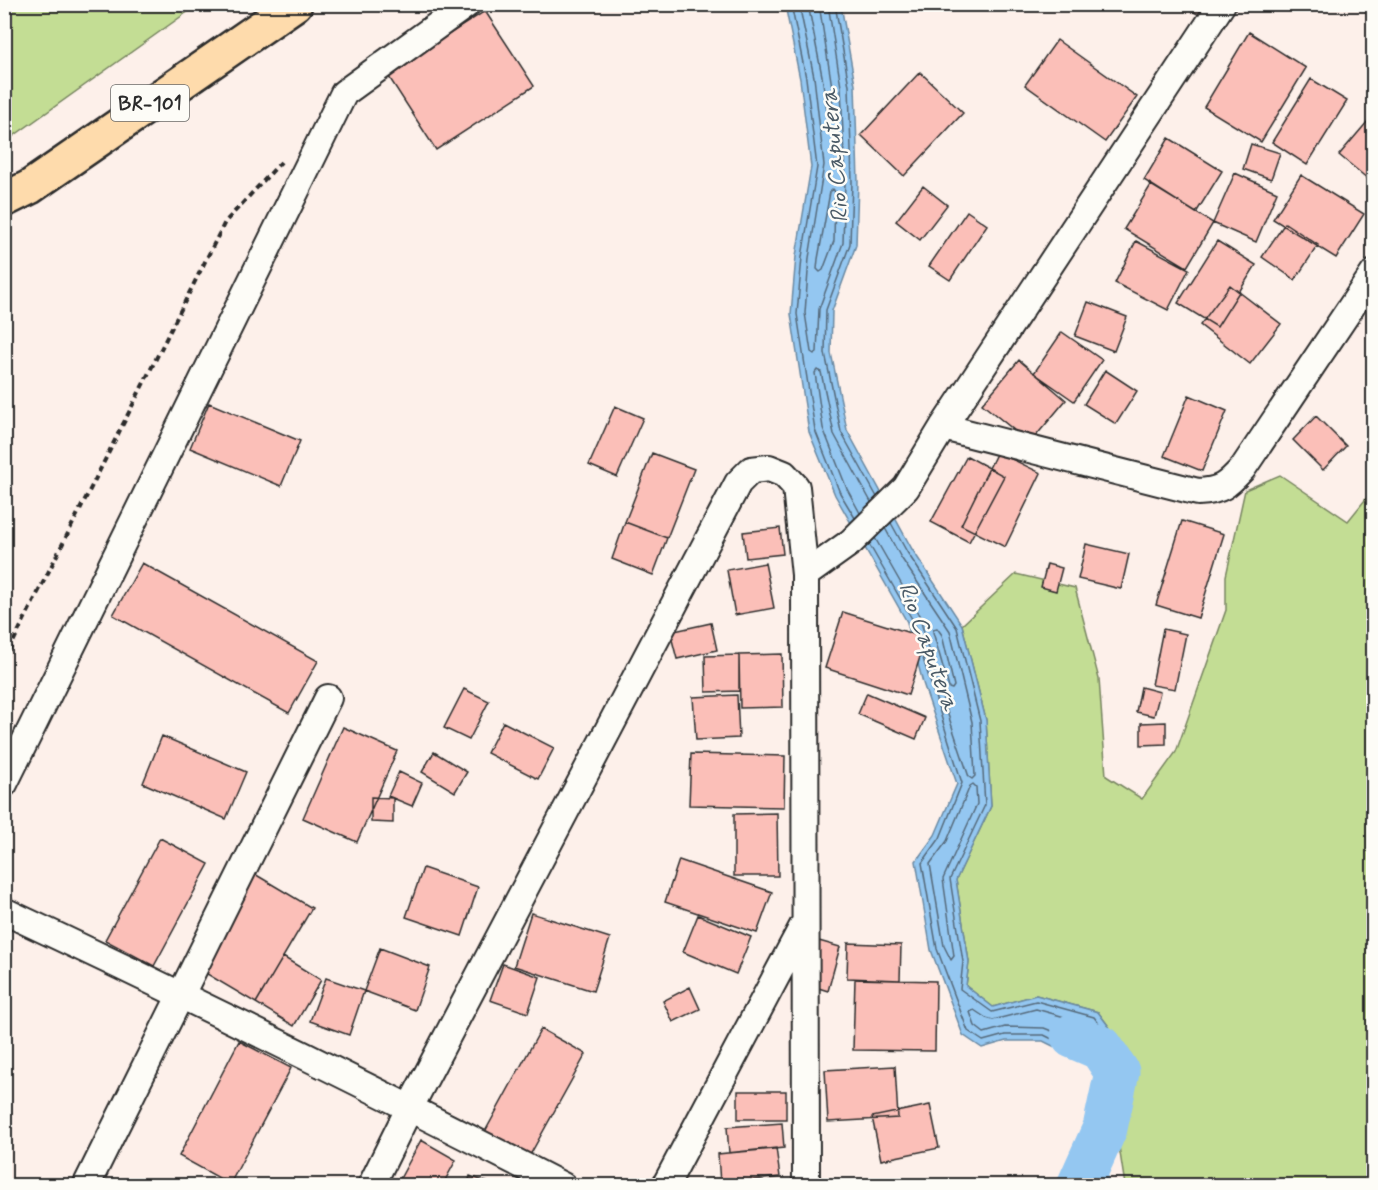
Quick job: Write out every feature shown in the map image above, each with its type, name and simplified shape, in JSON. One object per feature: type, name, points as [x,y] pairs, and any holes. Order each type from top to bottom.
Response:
[{"type":"highway","name":"BR-101","points":[[4,200],[30,187],[295,4]]},
{"type":"street","points":[[4,784],[344,93],[467,4]]},
{"type":"street","points":[[805,575],[851,542],[906,488],[943,427],[1222,4]]},
{"type":"street","points":[[943,427],[1198,492],[1214,491],[1227,485],[1243,468],[1374,273]]},
{"type":"street","points":[[371,1185],[738,483],[751,470],[769,468],[784,474],[796,487],[805,575],[806,1185]]},
{"type":"street","points":[[86,1185],[328,698]]},
{"type":"street","points":[[4,911],[180,994],[563,1185]]},
{"type":"street","points":[[665,1185],[806,920]]},
{"type":"path","points":[[4,660],[225,222],[281,162]]},
{"type":"green space","points":[[5,4],[192,4],[193,8],[5,142]]},
{"type":"green space","points":[[1280,475],[1348,521],[1373,490],[1373,1185],[1125,1185],[1116,1127],[1131,1056],[1098,1012],[1036,995],[993,1007],[966,986],[969,962],[956,880],[991,806],[986,720],[962,625],[1016,574],[1075,588],[1099,679],[1106,776],[1142,799],[1176,752],[1226,610],[1226,576],[1245,490]]},
{"type":"water","points":[[785,5],[841,5],[855,85],[858,182],[856,245],[832,311],[831,353],[847,430],[912,549],[962,625],[986,720],[991,806],[956,880],[969,962],[966,986],[993,1007],[1036,995],[1098,1012],[1131,1056],[1117,1072],[1087,1049],[1059,1049],[1043,1041],[1006,1041],[982,1048],[963,1035],[931,950],[916,861],[935,835],[957,784],[923,683],[907,622],[835,495],[809,432],[791,314],[796,256],[811,167],[800,79]]},
{"type":"building","points":[[1180,4],[1207,4],[1201,16]]},
{"type":"building","points":[[485,11],[534,86],[436,150],[387,74]]},
{"type":"building","points":[[1249,32],[1306,68],[1261,142],[1204,107]]},
{"type":"building","points":[[1057,40],[1137,97],[1105,142],[1025,85]]},
{"type":"building","points":[[920,72],[963,113],[904,176],[861,135]]},
{"type":"building","points":[[1311,79],[1347,101],[1307,165],[1272,142]]},
{"type":"building","points":[[1368,121],[1374,126],[1374,184],[1339,155]]},
{"type":"building","points":[[1169,138],[1222,171],[1196,213],[1144,180]]},
{"type":"building","points":[[1251,144],[1280,153],[1271,179],[1243,169]]},
{"type":"building","points":[[1235,173],[1277,192],[1256,242],[1213,223]]},
{"type":"building","points":[[1301,175],[1364,214],[1336,258],[1273,219]]},
{"type":"building","points":[[1151,185],[1213,223],[1187,267],[1124,229]]},
{"type":"building","points":[[923,186],[947,205],[920,240],[896,221]]},
{"type":"building","points":[[967,211],[987,225],[950,280],[929,266]]},
{"type":"building","points":[[1285,223],[1318,245],[1295,280],[1262,257]]},
{"type":"building","points":[[1136,241],[1189,269],[1168,310],[1115,283]]},
{"type":"building","points":[[1217,241],[1256,265],[1217,327],[1178,303]]},
{"type":"building","points":[[1230,285],[1281,324],[1250,364],[1200,325]]},
{"type":"building","points":[[1088,302],[1127,317],[1114,351],[1075,336]]},
{"type":"building","points":[[1062,332],[1102,360],[1074,401],[1034,373]]},
{"type":"building","points":[[1019,360],[1066,400],[1030,443],[982,404]]},
{"type":"building","points":[[1105,370],[1137,391],[1116,424],[1084,404]]},
{"type":"building","points":[[1189,395],[1227,411],[1202,471],[1164,456]]},
{"type":"building","points":[[209,403],[300,441],[281,486],[190,448]]},
{"type":"building","points":[[615,406],[643,418],[617,477],[589,465]]},
{"type":"building","points":[[1316,416],[1346,446],[1323,470],[1293,440]]},
{"type":"building","points":[[997,452],[1041,473],[1005,547],[961,525]]},
{"type":"building","points":[[652,453],[694,469],[667,538],[625,522]]},
{"type":"building","points":[[967,456],[1004,476],[969,542],[931,522]]},
{"type":"building","points":[[1182,521],[1224,534],[1198,618],[1156,605]]},
{"type":"building","points":[[625,522],[667,538],[653,575],[612,559]]},
{"type":"building","points":[[780,528],[783,554],[746,558],[743,532]]},
{"type":"building","points":[[1086,544],[1129,554],[1121,589],[1078,579]]},
{"type":"building","points":[[142,563],[318,661],[289,713],[113,615]]},
{"type":"building","points":[[765,563],[774,608],[735,615],[727,570]]},
{"type":"building","points":[[1047,564],[1062,568],[1056,591],[1041,587]]},
{"type":"building","points":[[843,612],[926,638],[908,695],[825,668]]},
{"type":"building","points":[[711,623],[717,650],[677,659],[670,632]]},
{"type":"building","points":[[1163,629],[1186,634],[1175,689],[1152,685]]},
{"type":"building","points":[[782,654],[783,707],[740,708],[739,655]]},
{"type":"building","points":[[739,655],[739,691],[706,692],[705,656]]},
{"type":"building","points":[[1141,687],[1160,692],[1154,716],[1136,712]]},
{"type":"building","points":[[464,689],[489,701],[469,740],[444,728]]},
{"type":"building","points":[[867,693],[925,718],[916,739],[858,714]]},
{"type":"building","points":[[737,695],[739,738],[696,740],[693,697]]},
{"type":"building","points":[[503,722],[554,748],[538,779],[487,753]]},
{"type":"building","points":[[1166,722],[1166,744],[1141,745],[1141,723]]},
{"type":"building","points":[[343,727],[397,751],[357,842],[303,818]]},
{"type":"building","points":[[162,736],[246,772],[226,819],[143,783]]},
{"type":"building","points":[[434,752],[467,772],[455,792],[422,772]]},
{"type":"building","points":[[691,754],[785,756],[784,807],[689,805]]},
{"type":"building","points":[[399,772],[422,783],[412,806],[388,796]]},
{"type":"building","points":[[371,797],[393,798],[393,823],[371,822]]},
{"type":"building","points":[[777,813],[778,876],[734,876],[734,814]]},
{"type":"building","points":[[160,838],[209,864],[154,966],[105,940]]},
{"type":"building","points":[[679,860],[772,892],[757,933],[665,902]]},
{"type":"building","points":[[423,868],[478,887],[462,936],[406,917]]},
{"type":"building","points":[[253,873],[312,908],[256,1003],[197,968]]},
{"type":"building","points":[[531,913],[610,938],[593,991],[514,966]]},
{"type":"building","points":[[698,915],[751,937],[736,974],[683,952]]},
{"type":"building","points":[[819,941],[840,947],[828,991],[806,984]]},
{"type":"building","points":[[848,943],[901,945],[900,980],[847,978]]},
{"type":"building","points":[[380,948],[430,967],[415,1010],[364,991]]},
{"type":"building","points":[[283,957],[321,980],[294,1026],[256,1003]]},
{"type":"building","points":[[503,964],[540,977],[528,1013],[490,1000]]},
{"type":"building","points":[[326,978],[364,991],[349,1035],[310,1021]]},
{"type":"building","points":[[855,979],[936,981],[935,1051],[853,1050]]},
{"type":"building","points":[[690,987],[700,1009],[673,1022],[663,1001]]},
{"type":"building","points":[[541,1029],[586,1054],[525,1164],[481,1139]]},
{"type":"building","points":[[239,1041],[291,1068],[230,1184],[179,1156]]},
{"type":"building","points":[[895,1066],[898,1118],[828,1122],[825,1070]]},
{"type":"building","points":[[738,1091],[786,1091],[786,1119],[738,1119]]},
{"type":"building","points":[[930,1105],[939,1148],[881,1160],[872,1117]]},
{"type":"building","points":[[782,1123],[784,1148],[729,1153],[727,1127]]},
{"type":"building","points":[[421,1140],[456,1160],[442,1186],[396,1186]]},
{"type":"building","points":[[776,1148],[780,1177],[720,1184],[718,1154]]},
{"type":"building","points":[[470,1176],[497,1186],[467,1186]]},
{"type":"waterway","name":"Rio Caputera","points":[[1073,1036],[1101,1048],[1117,1072],[1105,1128],[1079,1186]]}]
